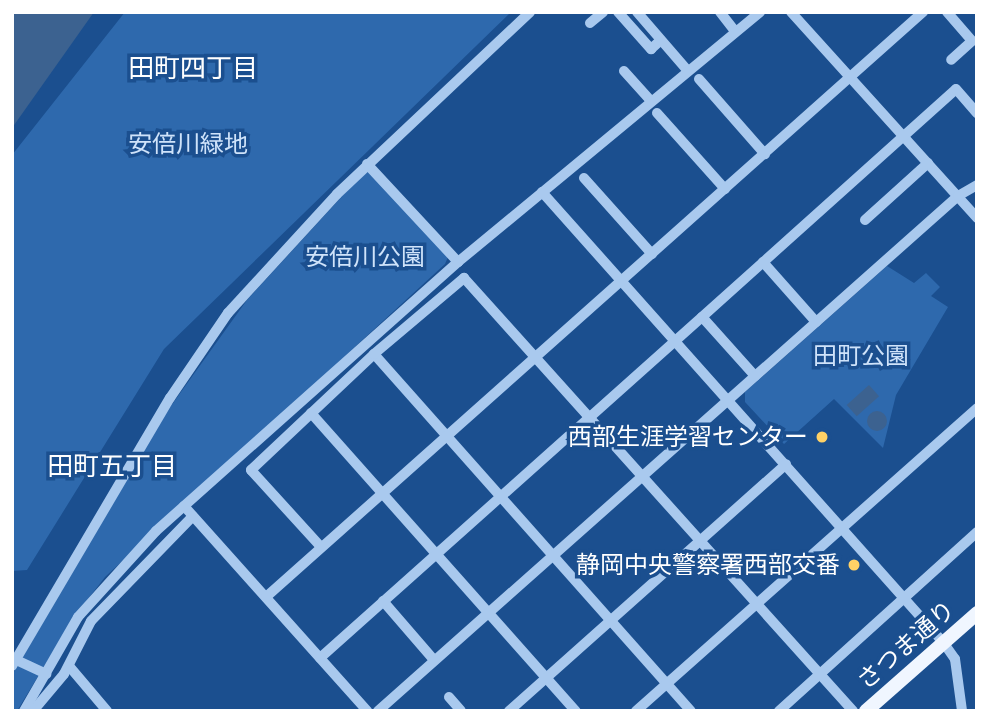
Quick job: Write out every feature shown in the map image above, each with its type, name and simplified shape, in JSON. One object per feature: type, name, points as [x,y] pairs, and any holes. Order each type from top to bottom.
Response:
[{"type":"main road","name":"さつま通り","points":[[866,711],[882,705],[943,642],[977,613]]},
{"type":"street","points":[[46,674],[14,661],[210,337],[270,266],[367,164],[530,12]]},
{"type":"street","points":[[590,23],[603,12]]},
{"type":"street","points":[[618,12],[650,49],[661,40]]},
{"type":"street","points":[[637,12],[688,71]]},
{"type":"street","points":[[720,12],[736,32]]},
{"type":"street","points":[[24,711],[94,595],[184,506],[458,262],[760,12]]},
{"type":"street","points":[[791,12],[977,218]]},
{"type":"street","points":[[902,12],[911,22]]},
{"type":"street","points":[[266,597],[923,12]]},
{"type":"street","points":[[947,12],[972,41],[951,60]]},
{"type":"street","points":[[624,71],[651,101]]},
{"type":"street","points":[[699,79],[765,154]]},
{"type":"street","points":[[320,658],[956,89],[977,113]]},
{"type":"street","points":[[657,113],[725,190]]},
{"type":"street","points":[[865,220],[928,163]]},
{"type":"street","points":[[367,164],[458,262]]},
{"type":"street","points":[[584,178],[652,254]]},
{"type":"street","points":[[378,711],[958,197],[977,185]]},
{"type":"street","points":[[542,192],[943,642],[955,659],[962,711]]},
{"type":"street","points":[[762,262],[816,322]]},
{"type":"street","points":[[321,547],[251,470],[374,354],[464,278],[853,711]]},
{"type":"street","points":[[702,317],[755,376]]},
{"type":"street","points":[[374,354],[691,711]]},
{"type":"street","points":[[636,711],[977,408]]},
{"type":"street","points":[[311,413],[576,711]]},
{"type":"street","points":[[509,711],[786,464]]},
{"type":"street","points":[[184,506],[367,711]]},
{"type":"street","points":[[33,711],[69,666],[91,621],[193,516]]},
{"type":"street","points":[[779,711],[977,532]]},
{"type":"street","points":[[383,601],[434,660]]},
{"type":"street","points":[[69,666],[107,711]]},
{"type":"street","points":[[449,697],[461,711]]},
{"type":"green space","name":"安倍川緑地","points":[[125,12],[511,12],[164,349],[27,570],[12,571],[12,155]]},
{"type":"green space","name":"安倍川公園","points":[[367,169],[448,257],[445,264],[105,577],[74,617],[17,711],[12,711],[12,675],[168,410],[247,300]]},
{"type":"green space","name":"田町公園","points":[[887,266],[914,283],[926,273],[940,287],[931,296],[948,307],[896,395],[883,448],[834,399],[784,444],[745,402],[745,392]]},
{"type":"shaded area","points":[[12,12],[94,12],[12,128]]},
{"type":"shaded area","points":[[869,385],[879,396],[857,416],[847,405]]},
{"type":"shaded area","points":[[877,411],[884,414],[887,421],[884,428],[877,431],[870,428],[867,421],[870,414]]},
{"type":"place","name":"西部生涯学習センター","points":[[822,437]]},
{"type":"place","name":"静岡中央警察署西部交番","points":[[854,565]]},
{"type":"district","name":"田町四丁目","points":[[193,69]]},
{"type":"district","name":"田町五丁目","points":[[112,467]]}]
